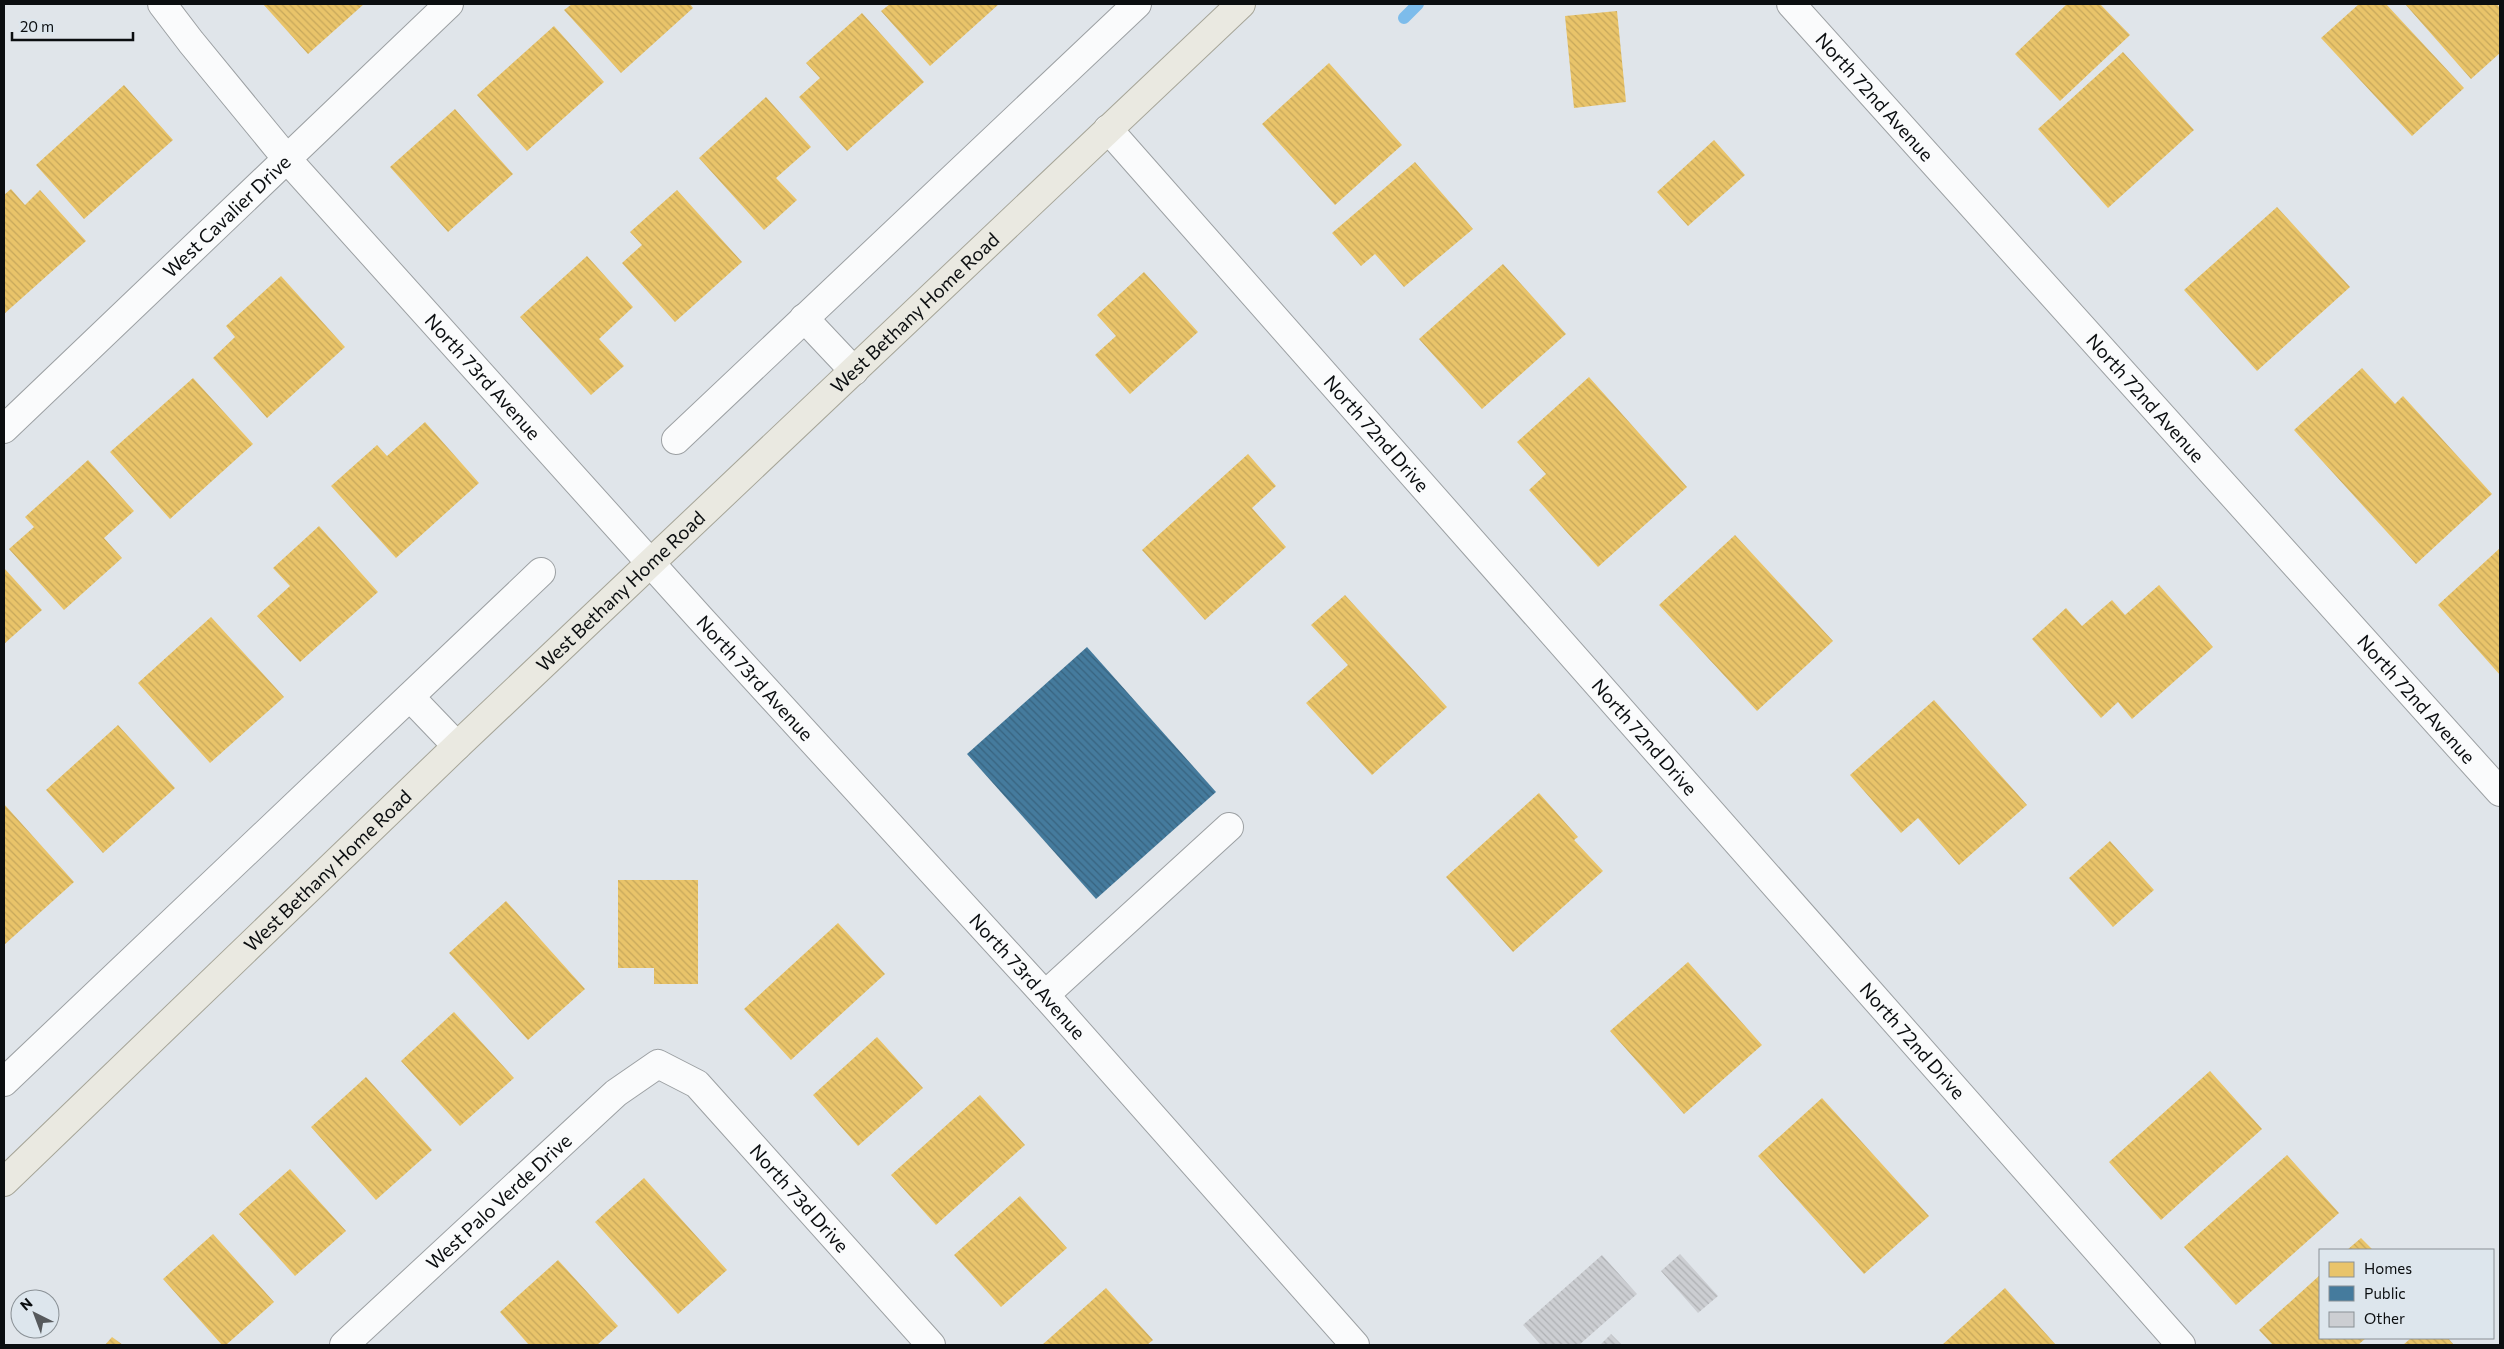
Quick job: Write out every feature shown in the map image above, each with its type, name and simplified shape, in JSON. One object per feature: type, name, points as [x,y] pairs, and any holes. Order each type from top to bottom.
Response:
[{"type":"main road","name":"West Bethany Home Road","points":[[4,1182],[457,746],[1241,4]]},
{"type":"street","name":"North 73rd Avenue","points":[[162,4],[287,159],[650,563],[1045,995],[1355,1345]]},
{"type":"street","name":"West Cavalier Drive","points":[[4,428],[449,4]]},
{"type":"street","points":[[676,440],[1137,4]]},
{"type":"street","name":"North 72nd Avenue","points":[[1791,4],[2500,792]]},
{"type":"street","name":"North 72nd Drive","points":[[1108,129],[2181,1345]]},
{"type":"street","points":[[804,318],[854,371]]},
{"type":"street","points":[[4,1082],[541,572]]},
{"type":"street","points":[[410,697],[457,746]]},
{"type":"street","points":[[1045,995],[1228,827]]},
{"type":"street","name":"West Palo Verde Drive","points":[[344,1345],[616,1093],[658,1064]]},
{"type":"street","name":"North 73d Drive","points":[[658,1064],[698,1084],[931,1345]]},
{"type":"building: Homes","points":[[263,4],[364,4],[308,54]]},
{"type":"building: Homes","points":[[572,4],[690,4],[693,8],[621,73],[564,10]]},
{"type":"building: Homes","points":[[890,4],[999,4],[930,66],[881,11]]},
{"type":"building: Homes","points":[[2067,4],[2100,4],[2130,35],[2060,101],[2015,54]]},
{"type":"building: Homes","points":[[2359,4],[2386,4],[2464,88],[2412,136],[2321,38]]},
{"type":"building: Homes","points":[[2405,4],[2497,4],[2500,8],[2500,53],[2471,79]]},
{"type":"building: Homes","points":[[1617,11],[1626,102],[1574,108],[1565,16]]},
{"type":"building: Homes","points":[[862,13],[924,82],[847,151],[799,97],[820,78],[806,63]]},
{"type":"building: Homes","points":[[554,26],[604,82],[527,151],[477,95]]},
{"type":"building: Homes","points":[[2123,52],[2194,130],[2108,208],[2038,129]]},
{"type":"building: Homes","points":[[1329,63],[1402,145],[1335,205],[1262,124]]},
{"type":"building: Homes","points":[[124,85],[173,140],[84,219],[36,165]]},
{"type":"building: Homes","points":[[766,97],[811,147],[776,178],[797,200],[764,230],[699,158]]},
{"type":"building: Homes","points":[[455,109],[513,174],[448,232],[390,167]]},
{"type":"building: Homes","points":[[1714,140],[1745,175],[1688,226],[1657,192]]},
{"type":"building: Homes","points":[[1415,162],[1473,229],[1404,287],[1375,254],[1361,266],[1332,233]]},
{"type":"building: Homes","points":[[11,189],[25,205],[40,190],[86,241],[4,314],[4,195]]},
{"type":"building: Homes","points":[[677,190],[742,262],[675,322],[622,263],[642,245],[630,232]]},
{"type":"building: Homes","points":[[2277,207],[2350,287],[2257,371],[2184,290]]},
{"type":"building: Homes","points":[[587,256],[633,307],[599,339],[624,366],[591,395],[520,317]]},
{"type":"building: Homes","points":[[1503,264],[1566,334],[1482,409],[1419,339]]},
{"type":"building: Homes","points":[[1144,272],[1198,332],[1130,394],[1095,355],[1116,336],[1097,315]]},
{"type":"building: Homes","points":[[281,276],[345,347],[267,418],[213,358],[235,337],[226,326]]},
{"type":"building: Homes","points":[[2362,368],[2395,404],[2403,396],[2492,494],[2416,564],[2294,430]]},
{"type":"building: Homes","points":[[1589,377],[1687,487],[1598,567],[1529,490],[1546,474],[1517,442]]},
{"type":"building: Homes","points":[[193,378],[253,444],[170,519],[110,452]]},
{"type":"building: Homes","points":[[425,422],[479,483],[396,558],[331,486],[377,445],[387,456]]},
{"type":"building: Homes","points":[[1248,454],[1276,486],[1252,508],[1286,547],[1205,620],[1142,550]]},
{"type":"building: Homes","points":[[88,460],[134,511],[104,538],[122,558],[64,610],[9,549],[34,527],[25,517]]},
{"type":"building: Homes","points":[[319,526],[378,592],[300,662],[257,616],[290,586],[273,568]]},
{"type":"building: Homes","points":[[1735,535],[1833,641],[1757,711],[1659,605]]},
{"type":"building: Homes","points":[[2500,548],[2500,675],[2438,605]]},
{"type":"building: Homes","points":[[4,568],[42,610],[4,644]]},
{"type":"building: Homes","points":[[2159,585],[2213,647],[2132,719],[2118,702],[2101,718],[2032,639],[2066,608],[2082,626],[2112,600],[2125,615]]},
{"type":"building: Homes","points":[[1345,595],[1447,707],[1372,775],[1306,703],[1348,665],[1311,625]]},
{"type":"building: Homes","points":[[211,617],[284,697],[210,763],[138,683]]},
{"type":"building: Homes","points":[[1934,700],[2027,805],[1959,865],[1918,818],[1901,833],[1850,775]]},
{"type":"building: Homes","points":[[118,725],[175,788],[103,853],[46,790]]},
{"type":"building: Homes","points":[[1539,793],[1578,837],[1574,840],[1603,871],[1513,952],[1446,877]]},
{"type":"building: Homes","points":[[4,804],[74,882],[4,945]]},
{"type":"building: Homes","points":[[2110,841],[2154,890],[2113,927],[2069,878]]},
{"type":"building: Homes","points":[[618,880],[698,880],[698,984],[654,984],[654,968],[618,968]]},
{"type":"building: Homes","points":[[506,901],[585,989],[528,1040],[449,953]]},
{"type":"building: Homes","points":[[838,923],[885,974],[791,1060],[744,1009]]},
{"type":"building: Homes","points":[[1688,962],[1762,1045],[1684,1114],[1610,1031]]},
{"type":"building: Homes","points":[[454,1012],[514,1078],[460,1126],[401,1061]]},
{"type":"building: Homes","points":[[877,1037],[923,1088],[858,1146],[813,1095]]},
{"type":"building: Homes","points":[[2210,1071],[2262,1129],[2161,1220],[2109,1162]]},
{"type":"building: Homes","points":[[366,1077],[432,1150],[376,1200],[311,1127]]},
{"type":"building: Homes","points":[[980,1095],[1025,1145],[936,1225],[891,1175]]},
{"type":"building: Homes","points":[[1822,1098],[1929,1216],[1864,1274],[1758,1156]]},
{"type":"building: Homes","points":[[2287,1155],[2339,1213],[2236,1305],[2184,1247]]},
{"type":"building: Homes","points":[[290,1169],[346,1231],[295,1276],[239,1214]]},
{"type":"building: Homes","points":[[644,1178],[727,1270],[678,1314],[595,1222]]},
{"type":"building: Homes","points":[[1020,1196],[1067,1248],[1001,1307],[954,1255]]},
{"type":"building: Homes","points":[[213,1234],[274,1302],[226,1345],[222,1345],[163,1279]]},
{"type":"building: Homes","points":[[2361,1238],[2372,1249],[2348,1249]]},
{"type":"building: Homes","points":[[558,1260],[618,1326],[597,1345],[529,1345],[500,1312]]},
{"type":"building: Homes","points":[[2319,1276],[2319,1339],[2365,1339],[2358,1345],[2273,1345],[2259,1330]]},
{"type":"building: Homes","points":[[1106,1288],[1153,1340],[1147,1345],[1042,1345]]},
{"type":"building: Homes","points":[[2005,1288],[2056,1345],[1942,1345]]},
{"type":"building: Homes","points":[[112,1337],[123,1345],[105,1345]]},
{"type":"building: Homes","points":[[2410,1339],[2449,1339],[2454,1345],[2403,1345]]},
{"type":"building: Public","points":[[1087,647],[1216,792],[1096,899],[967,754]]},
{"type":"building: Other","points":[[1680,1254],[1718,1296],[1698,1313],[1661,1271]]},
{"type":"building: Other","points":[[1602,1255],[1637,1294],[1579,1345],[1541,1345],[1523,1325]]},
{"type":"building: Other","points":[[1611,1334],[1622,1345],[1600,1345]]},
{"type":"waterway","points":[[1404,18],[1418,4]]}]
